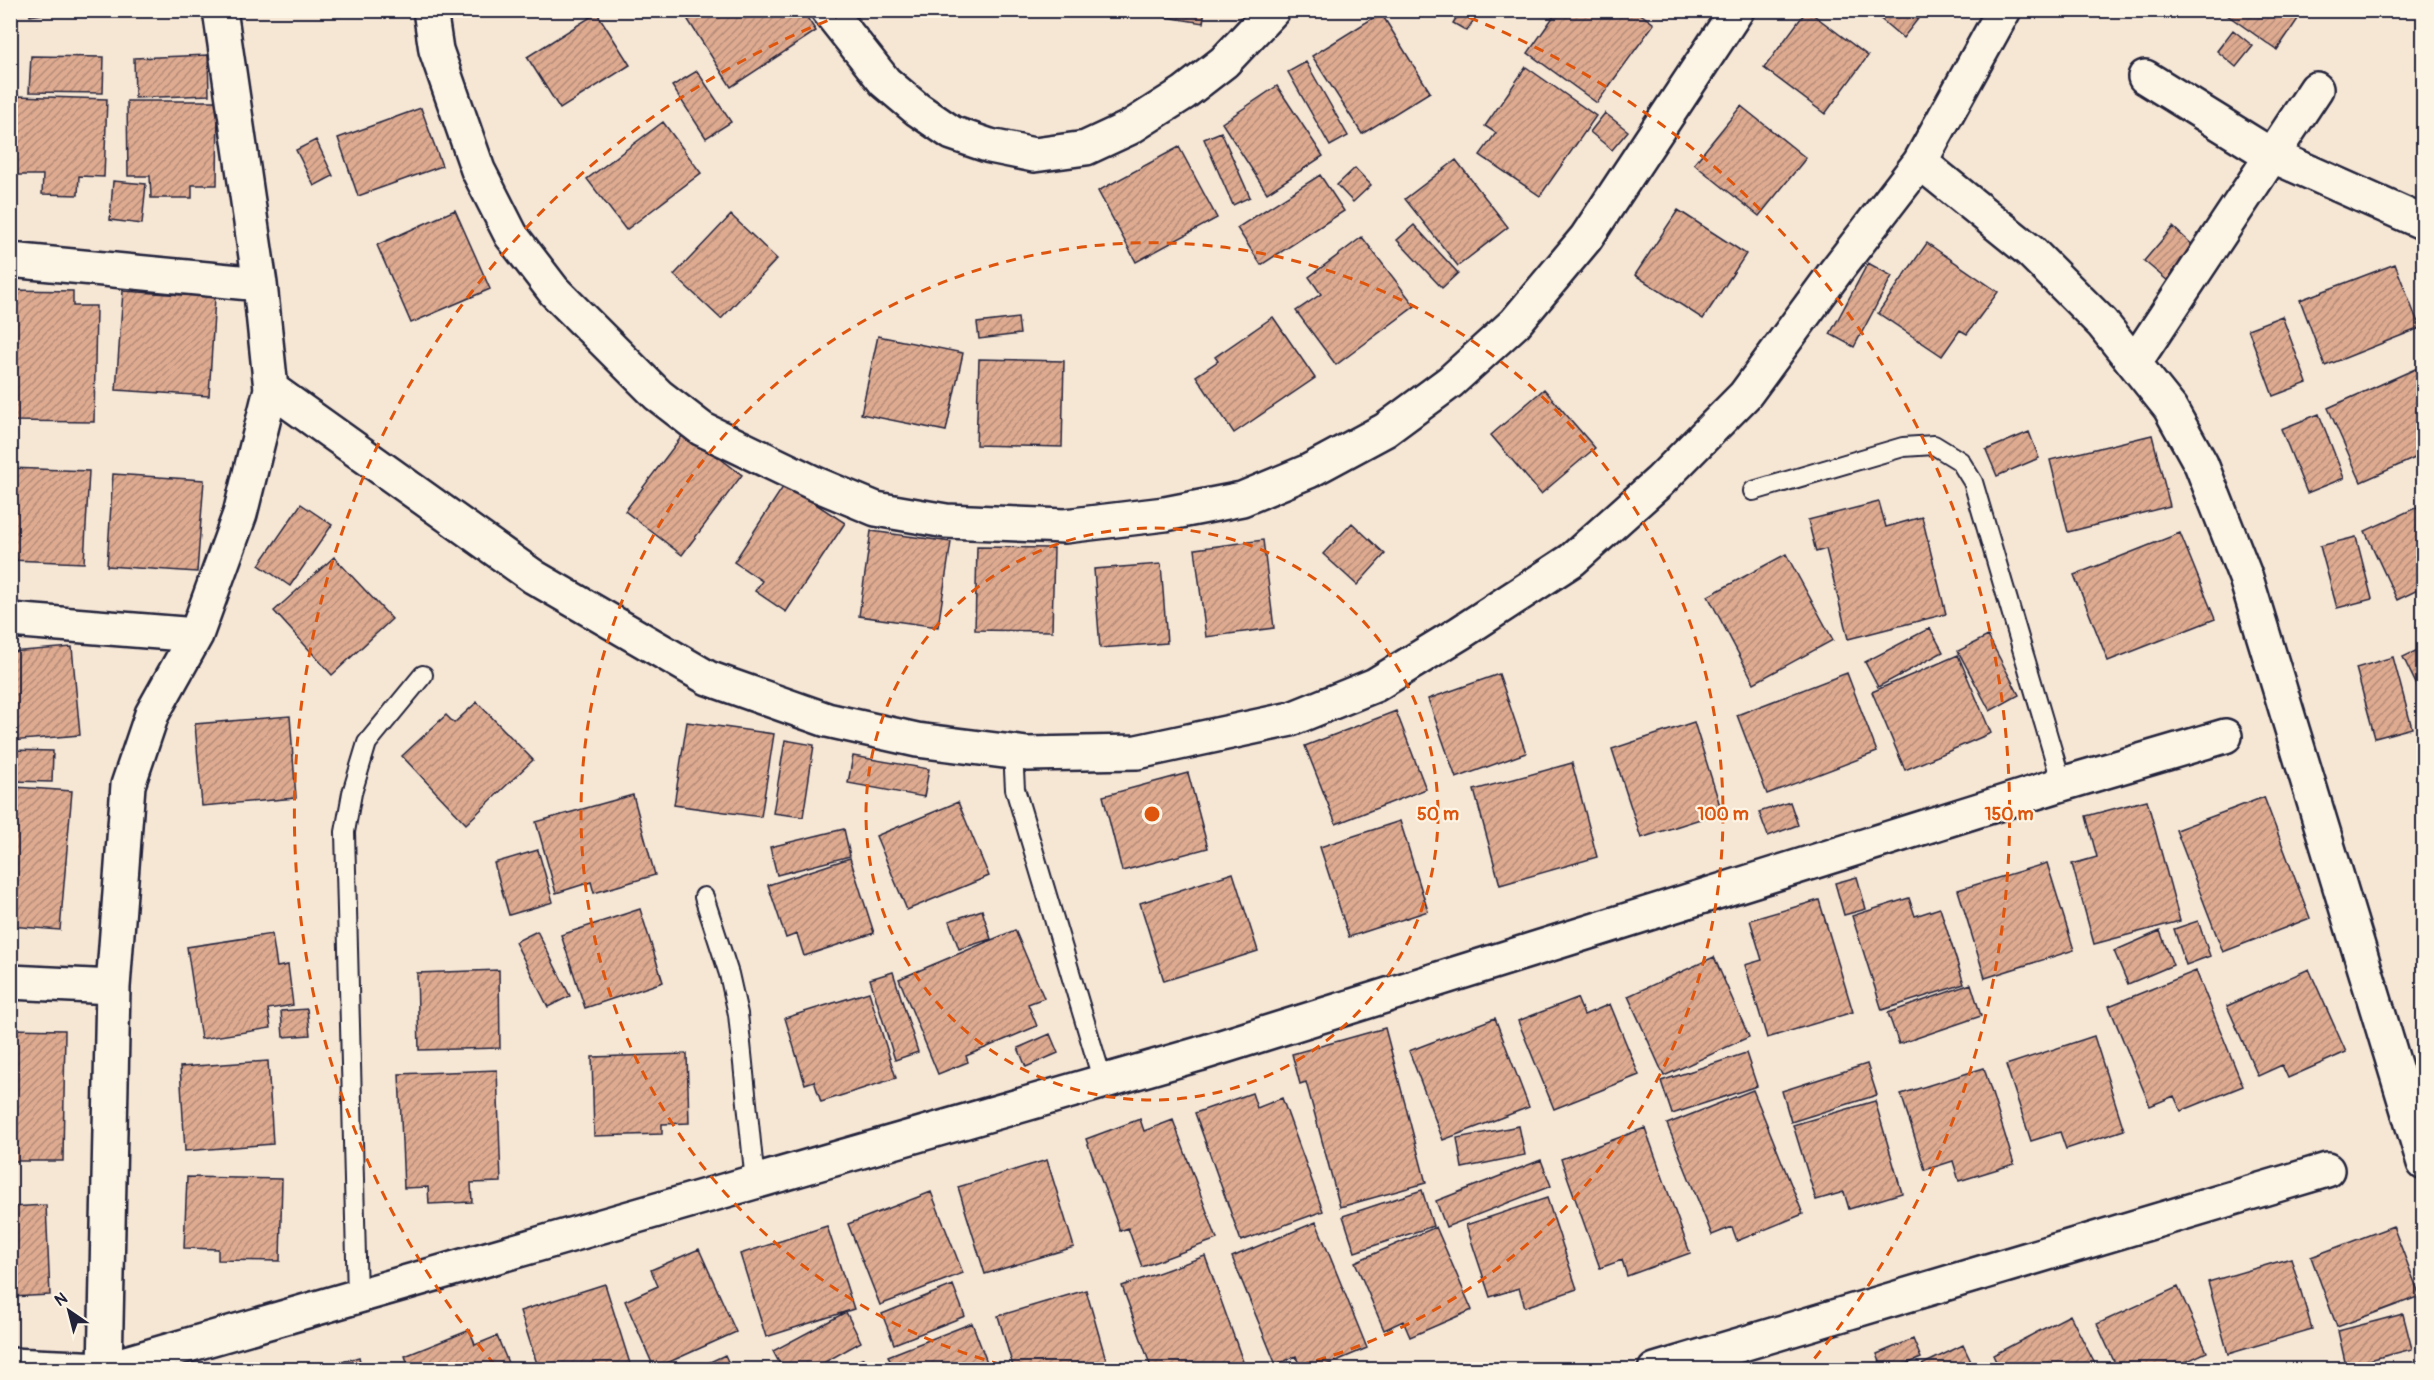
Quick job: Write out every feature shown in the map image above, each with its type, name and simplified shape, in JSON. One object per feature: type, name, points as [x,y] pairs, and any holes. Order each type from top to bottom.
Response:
[{"type":"street","points":[[105,1369],[113,987],[128,785],[152,714],[196,634],[240,514],[272,389],[260,284],[220,10]]},
{"type":"street","points":[[430,10],[436,50],[478,170],[511,234],[554,291],[658,395],[702,429],[816,484],[876,509],[946,521],[1065,526],[1165,514],[1242,499],[1308,471],[1385,430],[1450,381],[1515,323],[1586,238],[1737,10]]},
{"type":"street","points":[[828,10],[885,82],[916,110],[952,134],[990,146],[1034,155],[1086,148],[1129,128],[1184,93],[1224,62],[1273,10]]},
{"type":"street","points":[[272,389],[534,577],[708,678],[827,720],[917,740],[1012,752],[1137,752],[1291,718],[1375,685],[1572,560],[1659,482],[1745,395],[1920,162],[2004,10]]},
{"type":"street","points":[[2145,77],[2271,155],[2424,223]]},
{"type":"street","points":[[2135,362],[2316,89]]},
{"type":"street","points":[[1920,162],[2030,251],[2103,323],[2170,408],[2201,464],[2246,578],[2424,1163]]},
{"type":"street","points":[[10,260],[260,284]]},
{"type":"street","points":[[10,620],[196,634]]},
{"type":"street","points":[[10,1365],[105,1369],[1103,1082],[2062,784],[2225,736]]},
{"type":"street","points":[[10,982],[113,987]]},
{"type":"street","points":[[1655,1370],[2327,1170]]},
{"type":"lane","points":[[1753,491],[1903,447],[1934,445],[1960,461],[1973,482],[2062,784]]},
{"type":"lane","points":[[357,1296],[345,832],[352,793],[367,743],[423,675]]},
{"type":"lane","points":[[1012,752],[1015,789],[1103,1082]]},
{"type":"lane","points":[[704,897],[729,974],[738,1014],[755,1182]]},
{"type":"building","points":[[29,10],[70,10],[30,16]]},
{"type":"building","points":[[132,10],[187,10],[187,16],[131,14]]},
{"type":"building","points":[[702,10],[802,10],[816,31],[731,87],[688,20]]},
{"type":"building","points":[[1122,10],[1205,10],[1203,23]]},
{"type":"building","points":[[1461,10],[1480,10],[1467,31],[1453,23]]},
{"type":"building","points":[[1558,10],[1635,10],[1654,24],[1597,103],[1528,53]]},
{"type":"building","points":[[1807,10],[1868,56],[1825,114],[1764,68]]},
{"type":"building","points":[[1870,10],[1925,10],[1903,38]]},
{"type":"building","points":[[2220,10],[2304,10],[2277,50]]},
{"type":"building","points":[[597,13],[630,65],[560,109],[527,57]]},
{"type":"building","points":[[1381,13],[1430,92],[1362,134],[1312,56]]},
{"type":"building","points":[[2233,30],[2253,46],[2236,67],[2217,51]]},
{"type":"building","points":[[208,55],[209,95],[135,98],[134,58]]},
{"type":"building","points":[[31,56],[104,57],[103,93],[29,92]]},
{"type":"building","points":[[1306,62],[1348,136],[1330,146],[1288,72]]},
{"type":"building","points":[[1526,67],[1596,116],[1540,196],[1480,155],[1496,133],[1485,126]]},
{"type":"building","points":[[697,71],[731,122],[706,138],[672,86]]},
{"type":"building","points":[[1277,86],[1323,156],[1267,193],[1222,123]]},
{"type":"building","points":[[16,96],[107,99],[104,177],[79,176],[78,195],[42,194],[43,175],[13,175]]},
{"type":"building","points":[[127,101],[218,101],[217,185],[192,185],[192,198],[151,198],[150,176],[128,176]]},
{"type":"building","points":[[1741,106],[1806,158],[1759,216],[1694,164]]},
{"type":"building","points":[[421,108],[442,166],[358,196],[338,138]]},
{"type":"building","points":[[1605,113],[1628,131],[1612,150],[1590,132]]},
{"type":"building","points":[[663,122],[701,173],[626,230],[587,179]]},
{"type":"building","points":[[1221,132],[1250,197],[1233,205],[1204,139]]},
{"type":"building","points":[[316,140],[333,176],[314,186],[296,150]]},
{"type":"building","points":[[1179,147],[1217,218],[1136,262],[1098,191]]},
{"type":"building","points":[[1456,160],[1508,227],[1458,266],[1405,199]]},
{"type":"building","points":[[1355,168],[1371,185],[1353,202],[1337,185]]},
{"type":"building","points":[[1320,175],[1344,211],[1261,265],[1237,228]]},
{"type":"building","points":[[113,181],[146,184],[142,224],[110,220]]},
{"type":"building","points":[[455,210],[490,289],[411,323],[377,245]]},
{"type":"building","points":[[1678,210],[1746,254],[1703,319],[1635,275]]},
{"type":"building","points":[[731,215],[777,259],[721,319],[674,275]]},
{"type":"building","points":[[1414,225],[1458,273],[1442,288],[1397,240]]},
{"type":"building","points":[[2173,227],[2197,249],[2168,281],[2144,261]]},
{"type":"building","points":[[1362,237],[1415,306],[1336,365],[1296,311],[1321,294],[1309,277]]},
{"type":"building","points":[[1927,243],[1998,292],[1967,334],[1960,330],[1942,356],[1878,313]]},
{"type":"building","points":[[1868,263],[1892,276],[1854,347],[1830,334]]},
{"type":"building","points":[[2395,264],[2420,328],[2325,366],[2300,300]]},
{"type":"building","points":[[10,290],[73,291],[73,306],[96,306],[94,422],[10,421]]},
{"type":"building","points":[[123,291],[215,297],[209,396],[116,390]]},
{"type":"building","points":[[2282,316],[2307,383],[2273,396],[2248,329]]},
{"type":"building","points":[[1273,317],[1315,378],[1234,433],[1196,376],[1218,361],[1215,357]]},
{"type":"building","points":[[1018,318],[1020,334],[979,339],[977,323]]},
{"type":"building","points":[[878,336],[963,353],[946,431],[861,414]]},
{"type":"building","points":[[979,359],[1064,361],[1062,447],[976,445]]},
{"type":"building","points":[[2422,366],[2424,440],[2420,441],[2424,454],[2361,482],[2328,408]]},
{"type":"building","points":[[1544,389],[1595,448],[1541,494],[1491,435]]},
{"type":"building","points":[[2319,414],[2344,478],[2307,493],[2281,429]]},
{"type":"building","points":[[685,432],[742,475],[682,555],[625,511]]},
{"type":"building","points":[[2029,432],[2039,458],[1997,476],[1986,450]]},
{"type":"building","points":[[2152,435],[2170,506],[2068,532],[2050,460]]},
{"type":"building","points":[[10,468],[89,471],[84,563],[10,560]]},
{"type":"building","points":[[113,474],[204,480],[197,572],[107,566]]},
{"type":"building","points":[[785,484],[845,523],[786,612],[755,591],[762,581],[734,562]]},
{"type":"building","points":[[1879,502],[1886,527],[1922,517],[1946,614],[1848,639],[1826,549],[1816,552],[1808,520]]},
{"type":"building","points":[[301,504],[332,525],[290,586],[259,565]]},
{"type":"building","points":[[2424,504],[2424,587],[2397,600],[2365,531]]},
{"type":"building","points":[[1352,523],[1385,554],[1357,585],[1323,554]]},
{"type":"building","points":[[871,531],[951,542],[938,627],[859,616]]},
{"type":"building","points":[[2180,533],[2215,619],[2108,661],[2074,575]]},
{"type":"building","points":[[2356,537],[2372,599],[2337,608],[2320,546]]},
{"type":"building","points":[[1263,540],[1274,628],[1206,637],[1195,549]]},
{"type":"building","points":[[977,547],[1054,548],[1052,631],[975,630]]},
{"type":"building","points":[[1786,554],[1833,640],[1754,683],[1708,596]]},
{"type":"building","points":[[334,557],[392,619],[332,675],[274,611]]},
{"type":"building","points":[[1161,564],[1167,643],[1100,648],[1094,569]]},
{"type":"building","points":[[1930,628],[1943,652],[1878,687],[1865,662]]},
{"type":"building","points":[[1988,636],[2019,695],[1990,711],[1958,651]]},
{"type":"building","points":[[72,647],[80,735],[10,741],[10,652]]},
{"type":"building","points":[[2424,647],[2424,700],[2403,657]]},
{"type":"building","points":[[1958,655],[1991,733],[1905,770],[1872,692]]},
{"type":"building","points":[[2393,657],[2412,728],[2375,738],[2356,668]]},
{"type":"building","points":[[1847,673],[1877,752],[1767,794],[1737,715]]},
{"type":"building","points":[[1499,674],[1526,753],[1456,778],[1428,699]]},
{"type":"building","points":[[477,702],[533,760],[466,824],[402,756],[446,715],[454,723]]},
{"type":"building","points":[[1396,711],[1426,789],[1336,824],[1305,746]]},
{"type":"building","points":[[290,716],[296,798],[202,806],[195,724]]},
{"type":"building","points":[[687,722],[774,734],[761,817],[674,805]]},
{"type":"building","points":[[1694,722],[1722,812],[1641,838],[1612,749]]},
{"type":"building","points":[[785,740],[814,745],[803,817],[773,813]]},
{"type":"building","points":[[10,750],[53,751],[52,782],[10,781]]},
{"type":"building","points":[[853,756],[929,769],[924,797],[848,783]]},
{"type":"building","points":[[1572,763],[1597,857],[1500,885],[1474,790]]},
{"type":"building","points":[[1188,773],[1208,848],[1122,871],[1103,796]]},
{"type":"building","points":[[15,787],[72,791],[60,930],[10,926],[10,828]]},
{"type":"building","points":[[633,795],[655,875],[594,893],[591,882],[556,893],[536,822]]},
{"type":"building","points":[[2264,797],[2310,918],[2223,952],[2176,830]]},
{"type":"building","points":[[2147,800],[2180,921],[2094,944],[2072,864],[2097,857],[2086,816]]},
{"type":"building","points":[[958,802],[989,876],[907,910],[876,836]]},
{"type":"building","points":[[1790,802],[1798,825],[1768,836],[1759,812]]},
{"type":"building","points":[[1400,821],[1428,911],[1349,937],[1320,847]]},
{"type":"building","points":[[844,829],[850,856],[777,875],[770,847]]},
{"type":"building","points":[[538,850],[553,902],[509,915],[494,863]]},
{"type":"building","points":[[850,858],[874,933],[804,956],[797,934],[786,938],[768,885]]},
{"type":"building","points":[[2047,863],[2074,950],[1985,978],[1958,890]]},
{"type":"building","points":[[1233,873],[1258,951],[1164,981],[1140,903]]},
{"type":"building","points":[[1857,877],[1866,909],[1844,915],[1835,883]]},
{"type":"building","points":[[1909,898],[1915,916],[1940,908],[1964,984],[1882,1010],[1852,916]]},
{"type":"building","points":[[1819,900],[1853,1012],[1767,1038],[1745,965],[1762,960],[1750,920]]},
{"type":"building","points":[[640,909],[663,982],[585,1008],[561,935]]},
{"type":"building","points":[[982,910],[991,939],[959,949],[949,921]]},
{"type":"building","points":[[2198,921],[2210,956],[2186,965],[2174,929]]},
{"type":"building","points":[[1015,930],[1044,998],[1028,1004],[1037,1026],[966,1056],[968,1062],[938,1074],[899,979]]},
{"type":"building","points":[[537,931],[570,996],[548,1007],[515,942]]},
{"type":"building","points":[[2160,931],[2173,965],[2128,984],[2114,951]]},
{"type":"building","points":[[272,934],[277,967],[288,965],[293,1005],[268,1009],[271,1028],[201,1039],[187,947]]},
{"type":"building","points":[[1714,957],[1749,1037],[1664,1076],[1628,996]]},
{"type":"building","points":[[2309,969],[2346,1052],[2288,1078],[2282,1065],[2258,1076],[2227,1006]]},
{"type":"building","points":[[499,970],[500,1048],[419,1050],[417,973]]},
{"type":"building","points":[[2196,971],[2243,1086],[2181,1111],[2174,1096],[2150,1106],[2109,1006]]},
{"type":"building","points":[[893,972],[918,1052],[895,1060],[870,979]]},
{"type":"building","points":[[1971,984],[1981,1016],[1899,1044],[1888,1013]]},
{"type":"building","points":[[869,992],[896,1078],[821,1102],[814,1081],[805,1084],[785,1018]]},
{"type":"building","points":[[1577,998],[1584,1015],[1610,1004],[1639,1075],[1554,1109],[1518,1021]]},
{"type":"building","points":[[307,1009],[310,1035],[283,1037],[281,1011]]},
{"type":"building","points":[[1495,1018],[1529,1107],[1443,1140],[1409,1051]]},
{"type":"building","points":[[1385,1028],[1426,1183],[1340,1207],[1306,1082],[1300,1084],[1292,1054]]},
{"type":"building","points":[[10,1029],[65,1030],[63,1161],[10,1161]]},
{"type":"building","points":[[1050,1034],[1058,1053],[1026,1067],[1018,1048]]},
{"type":"building","points":[[2094,1036],[2124,1130],[2066,1149],[2060,1132],[2031,1141],[2006,1065]]},
{"type":"building","points":[[1746,1053],[1757,1086],[1672,1114],[1661,1081]]},
{"type":"building","points":[[687,1054],[689,1123],[662,1124],[662,1134],[594,1136],[592,1057]]},
{"type":"building","points":[[268,1061],[273,1144],[185,1151],[180,1067]]},
{"type":"building","points":[[1867,1064],[1877,1095],[1791,1122],[1782,1091]]},
{"type":"building","points":[[1984,1068],[2014,1164],[1959,1181],[1953,1161],[1925,1170],[1901,1094]]},
{"type":"building","points":[[497,1070],[501,1182],[471,1183],[472,1202],[429,1204],[428,1187],[404,1188],[399,1074]]},
{"type":"building","points":[[1753,1090],[1803,1214],[1737,1241],[1732,1227],[1712,1235],[1667,1124]]},
{"type":"building","points":[[1252,1093],[1257,1108],[1282,1098],[1323,1211],[1241,1241],[1195,1113]]},
{"type":"building","points":[[1875,1101],[1902,1193],[1849,1209],[1844,1192],[1816,1200],[1793,1125]]},
{"type":"building","points":[[1140,1119],[1144,1131],[1173,1120],[1217,1239],[1142,1267],[1128,1228],[1120,1231],[1086,1139]]},
{"type":"building","points":[[1519,1126],[1525,1155],[1462,1168],[1457,1138]]},
{"type":"building","points":[[1645,1128],[1690,1253],[1627,1276],[1622,1260],[1600,1268],[1561,1159]]},
{"type":"building","points":[[1047,1160],[1074,1247],[985,1274],[958,1187]]},
{"type":"building","points":[[1541,1160],[1551,1186],[1446,1227],[1436,1201]]},
{"type":"building","points":[[187,1177],[282,1179],[280,1261],[218,1260],[218,1249],[184,1248]]},
{"type":"building","points":[[1422,1190],[1433,1226],[1355,1252],[1343,1216]]},
{"type":"building","points":[[931,1192],[963,1273],[880,1305],[848,1224]]},
{"type":"building","points":[[1547,1198],[1577,1289],[1525,1307],[1519,1288],[1490,1297],[1466,1225]]},
{"type":"building","points":[[46,1205],[50,1295],[10,1297],[10,1207]]},
{"type":"building","points":[[1316,1222],[1367,1348],[1315,1370],[1301,1370],[1296,1356],[1276,1365],[1232,1257]]},
{"type":"building","points":[[827,1226],[854,1309],[766,1337],[740,1254]]},
{"type":"building","points":[[2393,1226],[2420,1296],[2337,1327],[2311,1257]]},
{"type":"building","points":[[1436,1227],[1472,1310],[1410,1337],[1403,1321],[1384,1330],[1355,1262]]},
{"type":"building","points":[[699,1249],[736,1332],[665,1364],[667,1370],[655,1370],[625,1301],[658,1286],[651,1270]]},
{"type":"building","points":[[1205,1256],[1246,1370],[1152,1370],[1122,1286]]},
{"type":"building","points":[[2291,1258],[2312,1329],[2228,1354],[2208,1282]]},
{"type":"building","points":[[605,1284],[632,1370],[539,1370],[520,1311]]},
{"type":"building","points":[[953,1285],[965,1316],[894,1344],[882,1314]]},
{"type":"building","points":[[2178,1287],[2207,1352],[2168,1370],[2118,1370],[2097,1324]]},
{"type":"building","points":[[1086,1290],[1109,1370],[1014,1370],[998,1316]]},
{"type":"building","points":[[846,1312],[861,1342],[811,1370],[783,1370],[773,1351]]},
{"type":"building","points":[[2403,1314],[2412,1349],[2346,1366],[2338,1331]]},
{"type":"building","points":[[2070,1315],[2098,1370],[2000,1370],[1993,1355]]},
{"type":"building","points":[[972,1323],[990,1370],[894,1370],[888,1356]]},
{"type":"building","points":[[470,1330],[475,1345],[497,1336],[511,1370],[410,1370],[405,1356]]},
{"type":"building","points":[[1913,1339],[1921,1358],[1892,1370],[1883,1370],[1877,1354]]},
{"type":"building","points":[[1963,1345],[1975,1370],[1911,1370]]},
{"type":"building","points":[[725,1355],[732,1370],[693,1370]]},
{"type":"building","points":[[359,1357],[362,1370],[315,1370]]},
{"type":"building","points":[[864,1358],[869,1370],[837,1370]]},
{"type":"building","points":[[2424,1359],[2424,1370],[2395,1370]]}]
